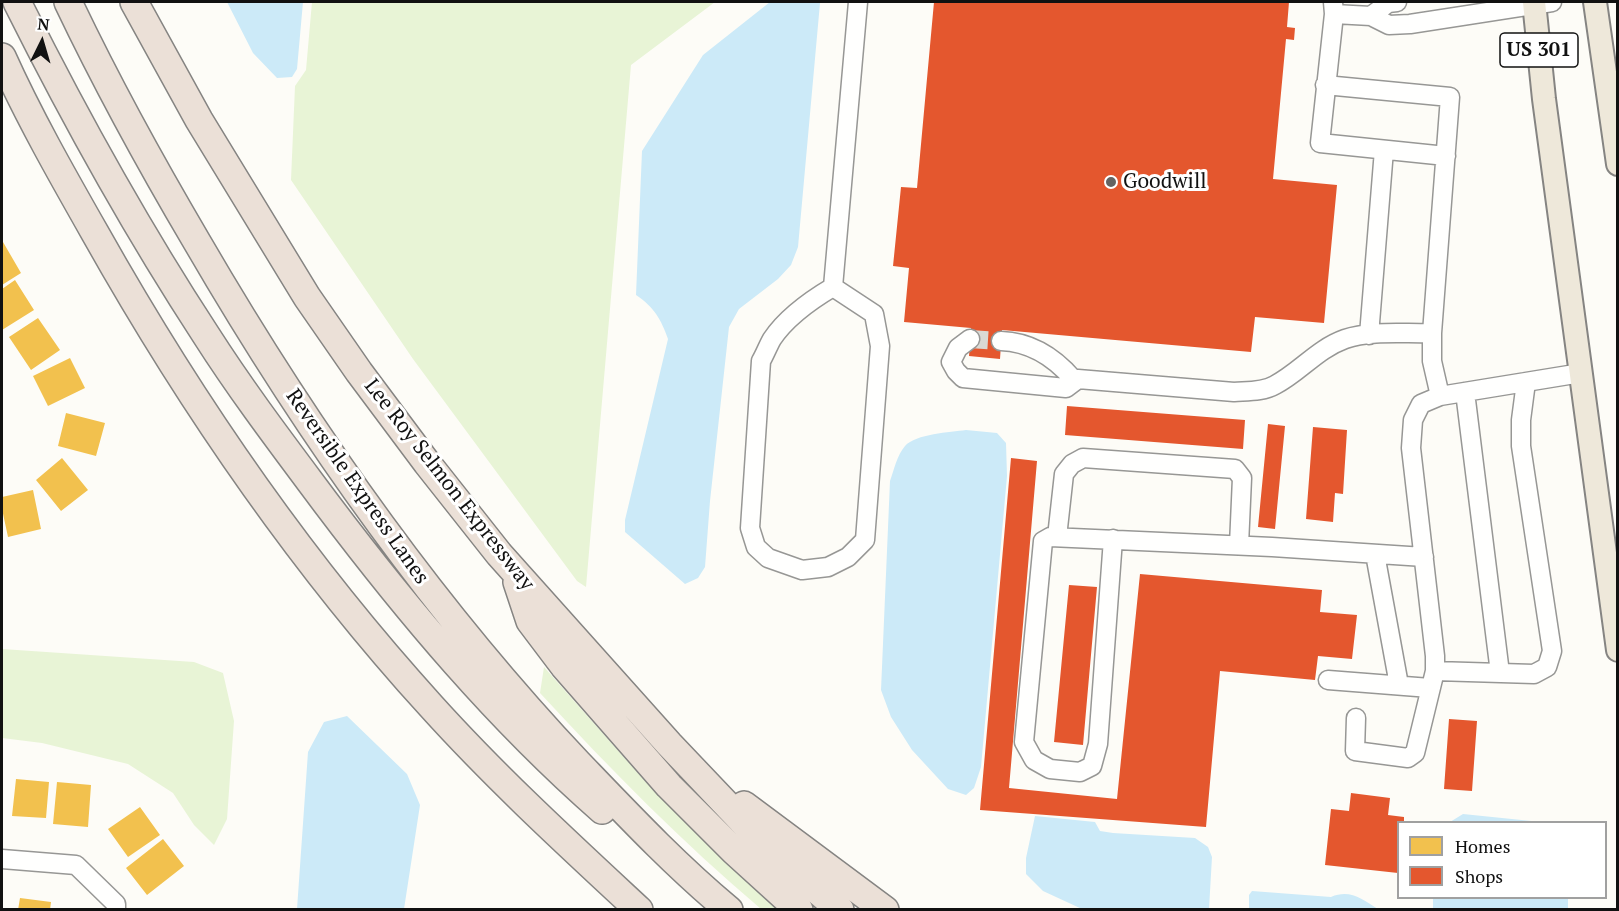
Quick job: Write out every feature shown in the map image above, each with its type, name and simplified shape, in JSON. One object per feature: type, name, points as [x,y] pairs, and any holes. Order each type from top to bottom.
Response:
[{"type":"highway","points":[[17,2],[97,154],[150,245],[264,420],[360,548],[479,690],[532,746],[608,816],[696,882]]},
{"type":"highway","name":"Reversible Express Lanes","points":[[68,2],[158,176],[225,291],[266,356],[386,532],[442,606],[537,719],[611,798],[696,882],[729,909]]},
{"type":"highway","name":"Lee Roy Selmon Expressway","points":[[134,2],[199,120],[307,297],[413,444],[506,563],[669,744],[767,847],[840,909]]},
{"type":"highway","points":[[2,57],[44,141],[117,273],[209,421],[304,555],[395,665],[468,745],[524,802],[639,909]]},
{"type":"highway","points":[[506,563],[530,621],[564,666],[669,786],[734,851],[799,909]]},
{"type":"highway","points":[[701,776],[885,909]]},
{"type":"main road","name":"US 301","points":[[1540,2],[1544,99],[1617,650]]},
{"type":"main road","name":"US 301","points":[[1595,2],[1617,164]]},
{"type":"street","points":[[833,287],[858,2]]},
{"type":"street","points":[[1371,16],[1388,3],[1397,2]]},
{"type":"street","points":[[1446,156],[1320,143],[1334,8],[1371,16],[1389,25],[1410,24],[1540,2]]},
{"type":"street","points":[[1325,84],[1450,97],[1432,333],[1432,361],[1440,396]]},
{"type":"street","points":[[1369,335],[1384,150]]},
{"type":"street","points":[[833,287],[874,314],[880,346],[865,540],[848,557],[828,567],[802,570],[768,558],[756,547],[750,528],[761,361],[772,338],[814,298],[833,287]]},
{"type":"street","points":[[1001,342],[1040,350],[1061,365],[1073,379],[1234,392],[1254,391],[1274,386],[1320,351],[1345,339],[1369,335],[1432,333]]},
{"type":"street","points":[[970,339],[958,348],[951,362],[956,372],[963,378],[1066,387],[1078,379]]},
{"type":"street","points":[[1356,718],[1355,751],[1408,758],[1415,753],[1435,656],[1411,447],[1413,420],[1421,404],[1440,396],[1581,373]]},
{"type":"street","points":[[1328,680],[1399,685],[1432,679],[1500,673],[1534,674],[1547,667],[1552,651],[1521,446],[1521,420],[1526,382]]},
{"type":"street","points":[[1465,392],[1500,673]]},
{"type":"street","points":[[1057,537],[1064,474],[1072,464],[1083,459],[1235,469],[1242,478],[1239,545]]},
{"type":"street","points":[[1113,539],[1098,744],[1092,766],[1080,772],[1050,769],[1034,759],[1024,742],[1043,541],[1050,537],[1113,539],[1239,545],[1424,558]]},
{"type":"street","points":[[1375,554],[1399,685]]},
{"type":"street","points":[[2,859],[76,865],[116,904],[116,909]]},
{"type":"green space","points":[[312,2],[715,2],[631,65],[586,587],[577,581],[413,359],[291,180],[295,86],[306,70]]},
{"type":"green space","points":[[2,649],[194,662],[223,673],[234,721],[227,819],[214,845],[194,825],[173,793],[128,764],[42,743],[2,738]]},
{"type":"green space","points":[[544,667],[645,781],[779,909],[761,909],[675,831],[593,749],[540,693]]},
{"type":"water","points":[[227,2],[303,2],[297,69],[292,77],[277,78],[253,53]]},
{"type":"water","points":[[770,2],[820,2],[798,247],[791,265],[778,279],[739,309],[729,327],[705,567],[698,578],[685,584],[625,532],[625,520],[668,339],[656,314],[636,295],[642,151],[703,55]]},
{"type":"water","points":[[966,430],[997,433],[1006,443],[1007,476],[981,767],[974,788],[966,795],[948,789],[912,750],[891,717],[881,690],[890,481],[894,467],[902,450],[910,442],[934,434]]},
{"type":"water","points":[[347,716],[407,774],[420,805],[404,909],[297,909],[308,752],[324,722]]},
{"type":"water","points":[[1463,814],[1531,821],[1452,821]]},
{"type":"water","points":[[1035,816],[1095,822],[1100,831],[1113,833],[1195,838],[1208,847],[1212,857],[1209,909],[1082,909],[1043,891],[1026,874],[1026,858]]},
{"type":"water","points":[[1252,891],[1331,897],[1344,894],[1361,899],[1378,909],[1249,909],[1249,895]]},
{"type":"water","points":[[1433,899],[1568,899],[1568,909],[1433,909]]},
{"type":"building: Homes","points":[[2,243],[21,273],[2,285]]},
{"type":"building: Homes","points":[[15,280],[34,310],[2,330],[2,289]]},
{"type":"building: Homes","points":[[38,318],[60,350],[31,370],[9,337]]},
{"type":"building: Homes","points":[[70,358],[85,388],[48,406],[33,376]]},
{"type":"building: Homes","points":[[66,413],[105,423],[96,456],[58,446]]},
{"type":"building: Homes","points":[[62,458],[88,490],[61,511],[36,480]]},
{"type":"building: Homes","points":[[33,490],[41,529],[8,537],[2,497]]},
{"type":"building: Homes","points":[[16,779],[49,782],[46,818],[12,816]]},
{"type":"building: Homes","points":[[57,782],[91,785],[88,827],[53,824]]},
{"type":"building: Homes","points":[[140,807],[160,835],[128,857],[108,829]]},
{"type":"building: Homes","points":[[163,839],[184,866],[147,895],[126,868]]},
{"type":"building: Homes","points":[[20,898],[51,902],[50,910],[18,910]]},
{"type":"building: Shops","name":"Goodwill","points":[[934,2],[1289,2],[1287,27],[1295,28],[1294,40],[1286,39],[1273,179],[1337,185],[1324,323],[1255,317],[1251,352],[1002,330],[1000,359],[969,356],[971,328],[904,322],[909,268],[893,266],[901,187],[917,188]]},
{"type":"building: Shops","points":[[1067,406],[1245,420],[1243,449],[1065,435]]},
{"type":"building: Shops","points":[[1268,424],[1285,426],[1275,529],[1258,527]]},
{"type":"building: Shops","points":[[1313,427],[1347,430],[1343,494],[1335,493],[1333,522],[1306,519]]},
{"type":"building: Shops","points":[[1011,458],[1037,461],[1009,788],[1117,799],[1140,574],[1322,590],[1320,612],[1357,615],[1352,659],[1318,656],[1315,680],[1220,671],[1206,827],[980,810]]},
{"type":"building: Shops","points":[[1069,585],[1097,587],[1083,745],[1054,742]]},
{"type":"building: Shops","points":[[1449,719],[1477,721],[1472,791],[1444,789]]},
{"type":"building: Shops","points":[[1351,793],[1390,798],[1388,815],[1404,817],[1404,821],[1397,821],[1397,873],[1325,865],[1331,809],[1349,811]]},
{"type":"tunnel","points":[[970,339],[1001,341]]},
{"type":"place","name":"Goodwill","points":[[1111,182]]}]
